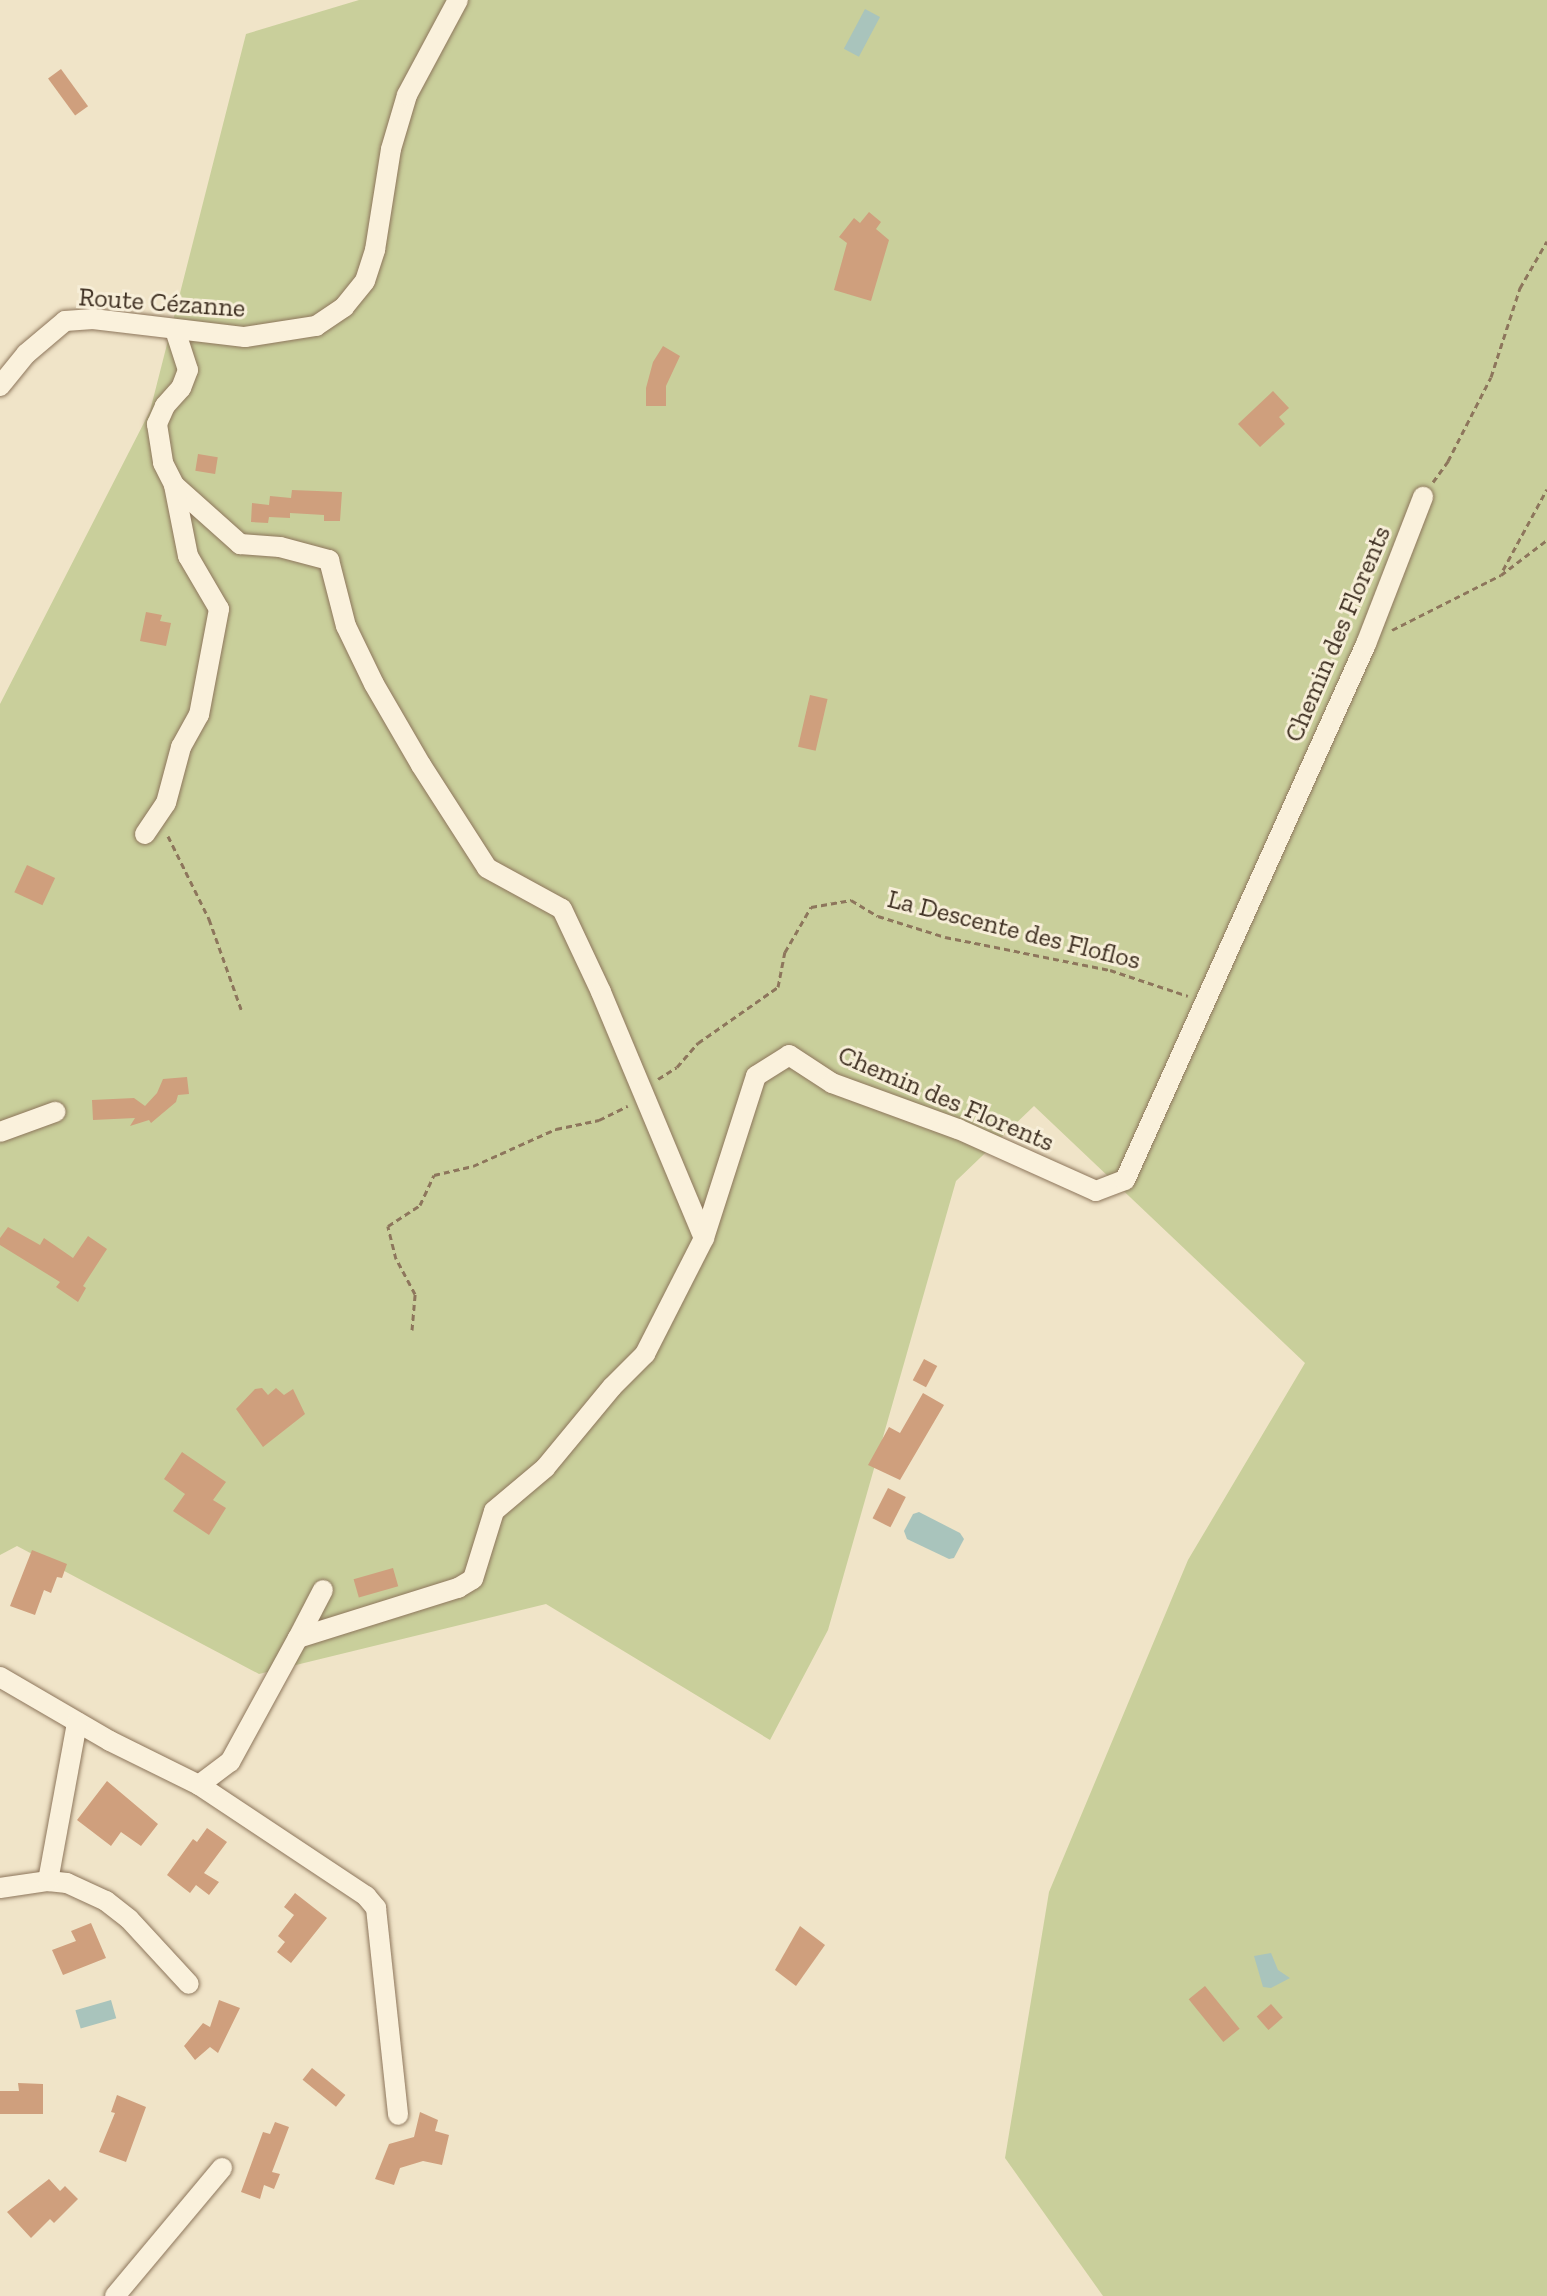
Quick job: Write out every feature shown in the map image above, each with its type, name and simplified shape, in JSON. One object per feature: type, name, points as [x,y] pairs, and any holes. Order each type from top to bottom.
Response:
[{"type":"street","name":"Route Cézanne","points":[[0,386],[26,354],[65,321],[93,319],[245,337],[287,333],[316,326],[344,307],[365,281],[375,250],[391,149],[407,95],[458,0]]},
{"type":"street","points":[[145,834],[166,803],[181,747],[199,715],[219,609],[188,556],[174,485],[163,463],[157,424],[165,406],[181,388],[188,370],[175,330]]},
{"type":"street","points":[[174,485],[240,544],[280,547],[329,560],[346,626],[421,765],[487,868],[562,909],[704,1238]]},
{"type":"street","name":"Chemin des Florents","points":[[298,1638],[458,1588],[473,1579],[494,1511],[545,1468],[612,1387],[645,1354],[704,1238],[756,1076],[789,1055],[832,1083],[958,1129],[1096,1191],[1125,1180],[1366,644],[1423,497]]},
{"type":"street","points":[[0,1132],[55,1112]]},
{"type":"street","points":[[199,1785],[230,1762],[323,1590]]},
{"type":"street","points":[[0,1677],[77,1723],[199,1785],[366,1896],[376,1908],[398,2115]]},
{"type":"street","points":[[48,1881],[77,1723]]},
{"type":"street","points":[[0,1888],[48,1881],[86,1890],[112,1906],[189,1984]]},
{"type":"street","points":[[115,2296],[222,2168]]},
{"type":"path","points":[[1423,497],[1448,461],[1491,377],[1520,288],[1547,241]]},
{"type":"path","points":[[1501,575],[1547,489]]},
{"type":"path","points":[[1366,644],[1501,575],[1547,540]]},
{"type":"path","points":[[166,803],[164,828],[209,919],[241,1009]]},
{"type":"path","name":"La Descente des Floflos","points":[[412,1330],[415,1294],[396,1259],[388,1226],[420,1205],[434,1175],[503,1155],[556,1129],[621,1112],[698,1043],[778,987],[785,952],[811,907],[851,900],[878,916],[945,937],[1110,970],[1206,1002]]},
{"type":"green space","points":[[359,0],[1547,0],[1547,2296],[1103,2296],[1005,2158],[1049,1892],[1188,1560],[1305,1363],[1034,1106],[956,1181],[828,1630],[770,1740],[546,1604],[259,1674],[17,1546],[0,1555],[0,704],[150,411],[246,34]]},
{"type":"water","points":[[865,9],[880,17],[859,57],[844,49]]},
{"type":"water","points":[[919,1512],[960,1533],[964,1539],[954,1558],[949,1559],[907,1539],[904,1531],[913,1514]]},
{"type":"water","points":[[1271,1953],[1278,1970],[1290,1978],[1271,1988],[1263,1987],[1254,1956]]},
{"type":"water","points":[[111,2000],[116,2018],[81,2028],[75,2010]]},
{"type":"building","points":[[61,69],[88,106],[75,116],[48,78]]},
{"type":"building","points":[[869,212],[881,222],[876,229],[889,240],[871,301],[834,290],[847,243],[839,237],[854,218],[860,223]]},
{"type":"building","points":[[663,346],[680,356],[666,386],[666,406],[646,406],[646,388],[653,362]]},
{"type":"building","points":[[1273,391],[1289,408],[1279,417],[1285,424],[1260,447],[1238,424]]},
{"type":"building","points":[[198,454],[218,457],[215,474],[195,471]]},
{"type":"building","points":[[292,490],[342,492],[340,521],[324,521],[324,515],[290,513],[290,518],[269,517],[268,523],[251,522],[252,503],[269,505],[270,496],[291,498]]},
{"type":"building","points":[[146,612],[162,615],[160,621],[171,623],[166,646],[140,641]]},
{"type":"building","points":[[810,695],[828,699],[816,751],[798,747]]},
{"type":"building","points":[[27,865],[55,878],[42,905],[14,892]]},
{"type":"building","points":[[187,1077],[189,1094],[178,1095],[176,1102],[151,1123],[149,1120],[130,1126],[135,1118],[93,1120],[92,1100],[134,1098],[145,1106],[157,1093],[163,1079]]},
{"type":"building","points":[[8,1227],[40,1245],[44,1238],[73,1258],[88,1236],[107,1249],[83,1286],[86,1288],[78,1302],[56,1287],[60,1282],[0,1245],[0,1238]]},
{"type":"building","points":[[924,1359],[937,1366],[926,1387],[913,1380]]},
{"type":"building","points":[[262,1388],[268,1395],[276,1388],[284,1395],[293,1389],[305,1414],[263,1447],[236,1409],[255,1389]]},
{"type":"building","points":[[923,1393],[944,1405],[900,1480],[868,1465],[889,1427],[900,1433]]},
{"type":"building","points":[[182,1452],[226,1482],[213,1500],[226,1508],[209,1535],[173,1511],[185,1494],[164,1479]]},
{"type":"building","points":[[888,1488],[906,1497],[890,1527],[873,1518]]},
{"type":"building","points":[[32,1550],[67,1564],[62,1578],[57,1577],[51,1593],[44,1590],[35,1615],[10,1606]]},
{"type":"building","points":[[393,1568],[398,1586],[359,1598],[354,1579]]},
{"type":"building","points":[[107,1781],[158,1824],[141,1846],[121,1832],[111,1846],[77,1820]]},
{"type":"building","points":[[207,1828],[227,1842],[204,1873],[219,1882],[209,1895],[196,1885],[190,1893],[167,1875],[193,1839],[197,1842]]},
{"type":"building","points":[[295,1893],[327,1918],[291,1963],[277,1952],[285,1942],[278,1936],[294,1915],[284,1907]]},
{"type":"building","points":[[91,1923],[106,1958],[63,1975],[52,1950],[76,1941],[71,1931]]},
{"type":"building","points":[[800,1926],[825,1945],[796,1986],[775,1970]]},
{"type":"building","points":[[1205,1986],[1240,2029],[1223,2042],[1189,1999]]},
{"type":"building","points":[[219,2000],[240,2008],[218,2053],[210,2047],[195,2060],[184,2046],[203,2023],[210,2027]]},
{"type":"building","points":[[1271,2004],[1283,2018],[1268,2030],[1257,2016]]},
{"type":"building","points":[[312,2068],[345,2095],[336,2107],[303,2080]]},
{"type":"building","points":[[18,2083],[43,2084],[43,2114],[0,2114],[0,2091],[19,2091]]},
{"type":"building","points":[[117,2095],[146,2107],[126,2162],[99,2152],[115,2113],[111,2112]]},
{"type":"building","points":[[420,2112],[438,2120],[435,2131],[449,2135],[442,2165],[423,2161],[400,2168],[394,2185],[375,2179],[389,2144],[414,2137]]},
{"type":"building","points":[[275,2122],[289,2127],[272,2172],[280,2174],[274,2189],[264,2185],[260,2199],[241,2192],[263,2132],[270,2134]]},
{"type":"building","points":[[49,2179],[60,2191],[65,2186],[78,2199],[54,2223],[50,2219],[31,2238],[7,2212]]}]
